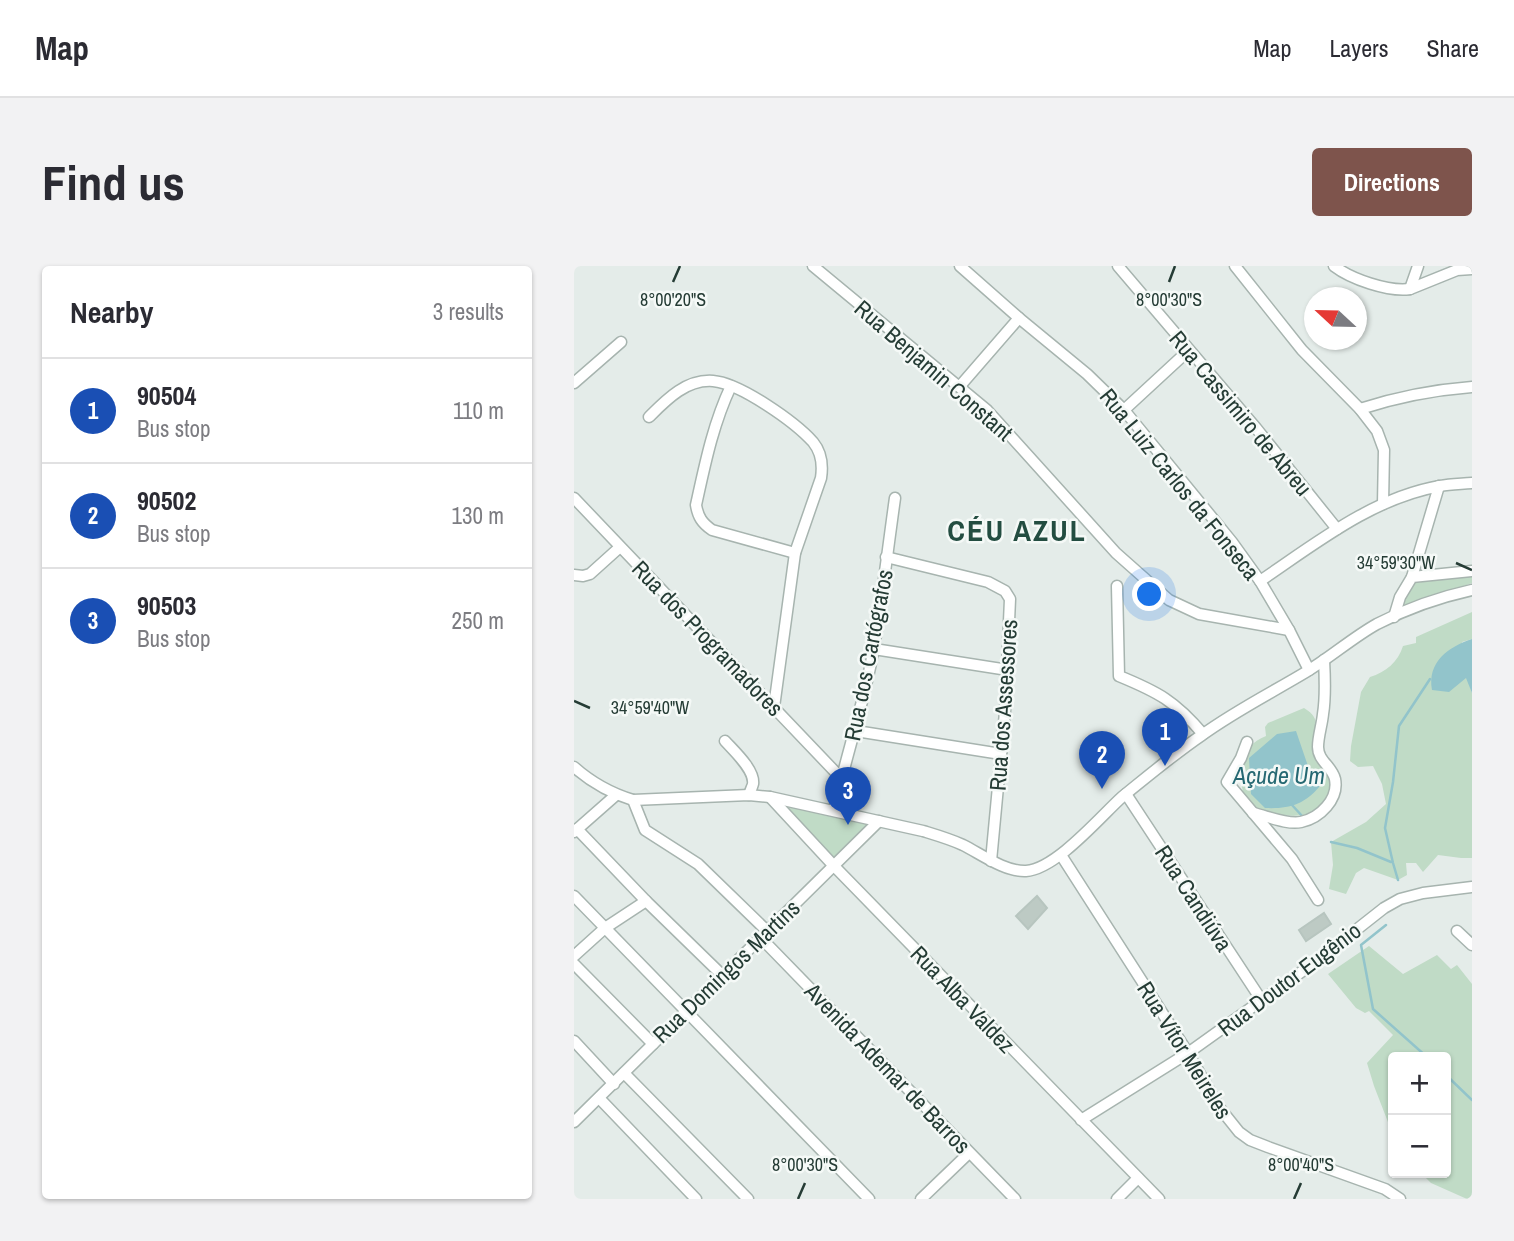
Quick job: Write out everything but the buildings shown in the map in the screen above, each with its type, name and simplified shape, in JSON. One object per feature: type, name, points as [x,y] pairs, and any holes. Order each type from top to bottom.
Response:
[{"type":"street","name":"Rua Benjamin Constant","points":[[813,266],[960,386],[1009,432],[1116,553],[1169,600],[1199,614],[1289,630]]},
{"type":"street","name":"Rua Luiz Carlos da Fonseca","points":[[960,266],[1087,374],[1124,410],[1232,542],[1260,581],[1309,670]]},
{"type":"street","name":"Rua Cassimiro de Abreu","points":[[1118,266],[1256,428],[1336,529]]},
{"type":"street","points":[[1235,266],[1302,350],[1360,409],[1377,431],[1384,450],[1383,504]]},
{"type":"street","points":[[1334,266],[1341,272],[1390,289],[1410,289],[1457,270],[1472,268]]},
{"type":"street","points":[[1410,289],[1418,266]]},
{"type":"street","points":[[960,386],[1019,318]]},
{"type":"street","points":[[574,383],[621,342]]},
{"type":"street","points":[[1124,410],[1189,350]]},
{"type":"street","points":[[649,417],[674,393],[688,386],[713,381],[751,396],[790,422],[814,443],[820,455],[823,467],[821,478],[795,553],[774,707]]},
{"type":"street","points":[[731,386],[712,434],[696,505],[697,513],[702,523],[712,530],[795,553]]},
{"type":"street","points":[[1360,409],[1394,398],[1472,387]]},
{"type":"street","points":[[1260,581],[1336,529],[1383,504],[1439,486],[1472,483]]},
{"type":"street","points":[[1394,617],[1400,597],[1412,577],[1439,486]]},
{"type":"street","name":"Rua dos Programadores","points":[[574,498],[841,778]]},
{"type":"street","name":"Rua dos Cartógrafos","points":[[834,810],[856,731],[874,649],[895,498]]},
{"type":"street","points":[[574,575],[590,574],[620,547]]},
{"type":"street","name":"Rua dos Assessores","points":[[886,557],[988,582],[1005,591],[1010,599],[1008,670],[991,861]]},
{"type":"street","points":[[1412,577],[1472,571]]},
{"type":"street","points":[[1116,586],[1119,676],[1166,698],[1186,714],[1203,734]]},
{"type":"street","points":[[574,767],[601,788],[634,800],[749,795],[770,797],[945,837],[991,861],[1027,871],[1061,855],[1126,794],[1177,752],[1231,716],[1309,670],[1361,634],[1394,617],[1472,590]]},
{"type":"street","points":[[874,649],[1008,670]]},
{"type":"street","points":[[1253,813],[1300,822],[1325,809],[1333,798],[1335,775],[1322,760],[1318,750],[1325,696],[1324,660]]},
{"type":"street","points":[[856,731],[1001,754]]},
{"type":"street","points":[[725,741],[752,776],[753,785],[749,795]]},
{"type":"street","points":[[1247,742],[1227,782],[1292,859],[1318,900]]},
{"type":"street","name":"Rua Candiúva","points":[[1126,794],[1262,1001]]},
{"type":"street","points":[[616,795],[575,830],[722,975]]},
{"type":"street","name":"Rua Alba Valdez","points":[[770,797],[1159,1199]]},
{"type":"street","name":"Avenida Ademar de Barros","points":[[634,800],[645,830],[698,864],[1015,1199]]},
{"type":"street","name":"Rua Domingos Martins","points":[[574,1122],[879,821]]},
{"type":"street","name":"Rua Vítor Meireles","points":[[1061,855],[1219,1107],[1239,1132],[1250,1140],[1385,1189],[1400,1199]]},
{"type":"street","name":"Rua Doutor Eugênio","points":[[1081,1120],[1188,1054],[1318,960],[1384,908],[1401,899],[1423,893],[1472,887]]},
{"type":"street","points":[[574,896],[869,1199]]},
{"type":"street","points":[[574,956],[605,928],[646,901]]},
{"type":"street","points":[[1457,931],[1472,944]]},
{"type":"street","points":[[574,964],[653,1044]]},
{"type":"street","points":[[574,1041],[614,1084]]},
{"type":"street","points":[[624,1073],[748,1199]]},
{"type":"street","points":[[599,1098],[696,1199]]},
{"type":"street","points":[[921,1199],[969,1153]]},
{"type":"street","points":[[1117,1199],[1138,1178]]},
{"type":"green space","points":[[1472,576],[1472,583],[1397,610],[1413,583]]},
{"type":"green space","points":[[1472,612],[1472,639],[1462,642],[1472,693],[1472,858],[1438,855],[1423,872],[1416,863],[1406,863],[1407,875],[1398,880],[1364,868],[1356,873],[1346,894],[1329,889],[1333,865],[1331,842],[1366,822],[1386,804],[1382,784],[1373,766],[1358,767],[1350,761],[1361,692],[1370,677],[1395,662],[1403,646],[1416,643],[1416,637]]},
{"type":"green space","points":[[1304,708],[1315,720],[1313,753],[1330,779],[1328,796],[1320,808],[1305,815],[1278,814],[1259,809],[1246,800],[1243,793],[1241,771],[1246,752],[1256,741],[1266,736],[1265,727],[1268,723]]},
{"type":"green space","points":[[770,797],[879,821],[834,866]]},
{"type":"green space","points":[[1369,946],[1403,974],[1437,955],[1451,969],[1457,965],[1472,984],[1472,1199],[1431,1183],[1426,1178],[1451,1178],[1451,1052],[1388,1052],[1388,1122],[1367,1063],[1393,1035],[1369,1011],[1365,1013],[1356,1008],[1328,974]]},
{"type":"water","points":[[1472,639],[1472,693],[1466,678],[1449,692],[1432,690],[1433,671],[1441,657],[1455,646]]},
{"type":"water","name":"Açude Um","points":[[1296,731],[1309,769],[1320,786],[1308,798],[1296,804],[1265,808],[1251,794],[1249,758],[1277,734]]},
{"type":"waterway","points":[[1398,880],[1385,828],[1399,726],[1430,679]]},
{"type":"waterway","points":[[1292,805],[1303,817]]},
{"type":"waterway","points":[[1331,842],[1357,848],[1391,862]]},
{"type":"waterway","points":[[1386,925],[1361,945],[1373,1009],[1421,1052]]},
{"type":"waterway","points":[[1451,1080],[1472,1100]]},
{"type":"place","name":"90504","points":[[1165,766]]},
{"type":"place","name":"90502","points":[[1102,789]]},
{"type":"place","name":"90503","points":[[848,825]]},
{"type":"district","name":"CÉU AZUL","points":[[1017,530]]}]
